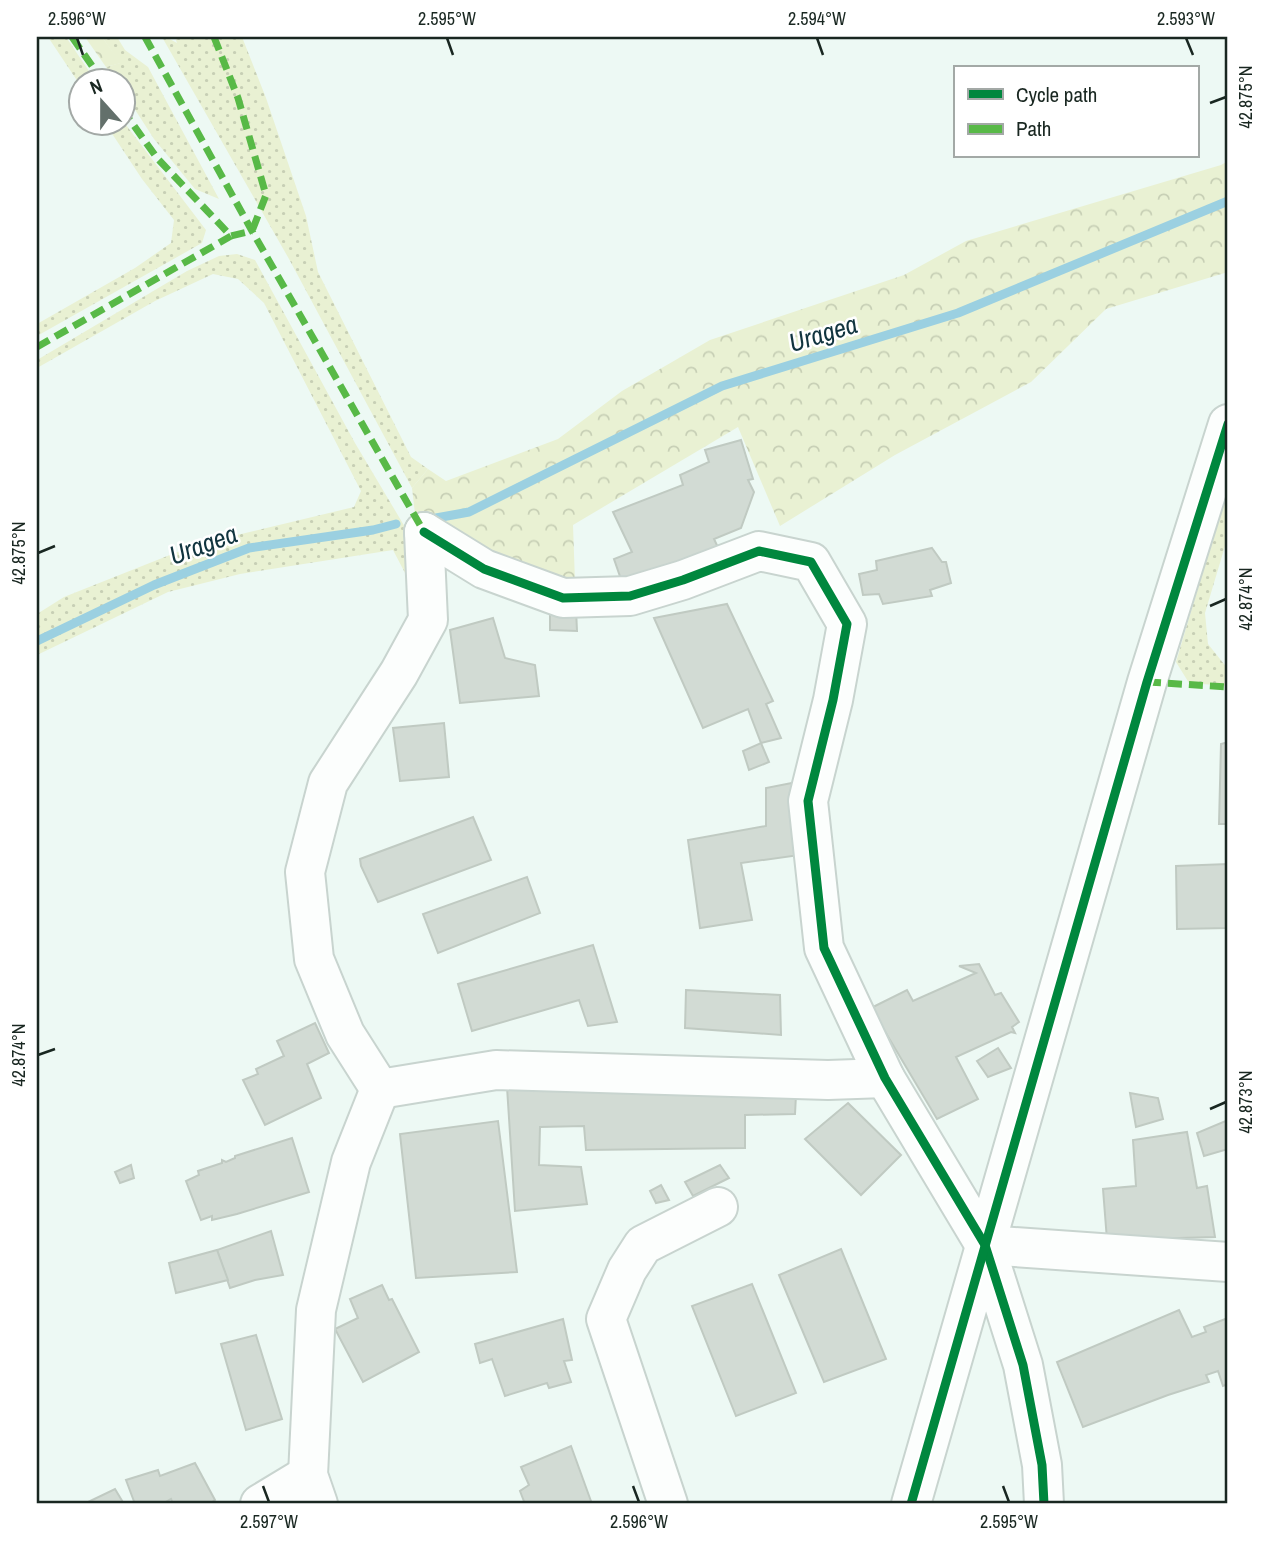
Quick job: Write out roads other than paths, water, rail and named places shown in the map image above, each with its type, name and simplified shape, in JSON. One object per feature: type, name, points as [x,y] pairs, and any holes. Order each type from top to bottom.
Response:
[{"type":"street","points":[[911,1504],[1147,682],[1228,424]]},
{"type":"street","points":[[380,1089],[345,1034],[314,959],[305,872],[328,783],[400,673],[428,620],[424,532],[484,569],[563,598],[630,596],[683,580],[759,551],[811,562],[847,624],[808,801],[824,948],[885,1078],[985,1245],[1023,1365],[1041,1465],[1044,1504]]},
{"type":"street","points":[[380,1089],[496,1070],[828,1080],[885,1078]]},
{"type":"street","points":[[260,1504],[313,1490],[316,1310],[351,1162],[380,1089]]},
{"type":"street","points":[[668,1504],[607,1319],[627,1270],[643,1245],[718,1208]]},
{"type":"street","points":[[985,1245],[1228,1262]]},
{"type":"waterway","name":"Uragea","points":[[436,518],[469,512],[722,386],[958,313],[1228,201]]},
{"type":"waterway","name":"Uragea","points":[[37,641],[154,585],[249,548],[373,530],[396,524]]}]
